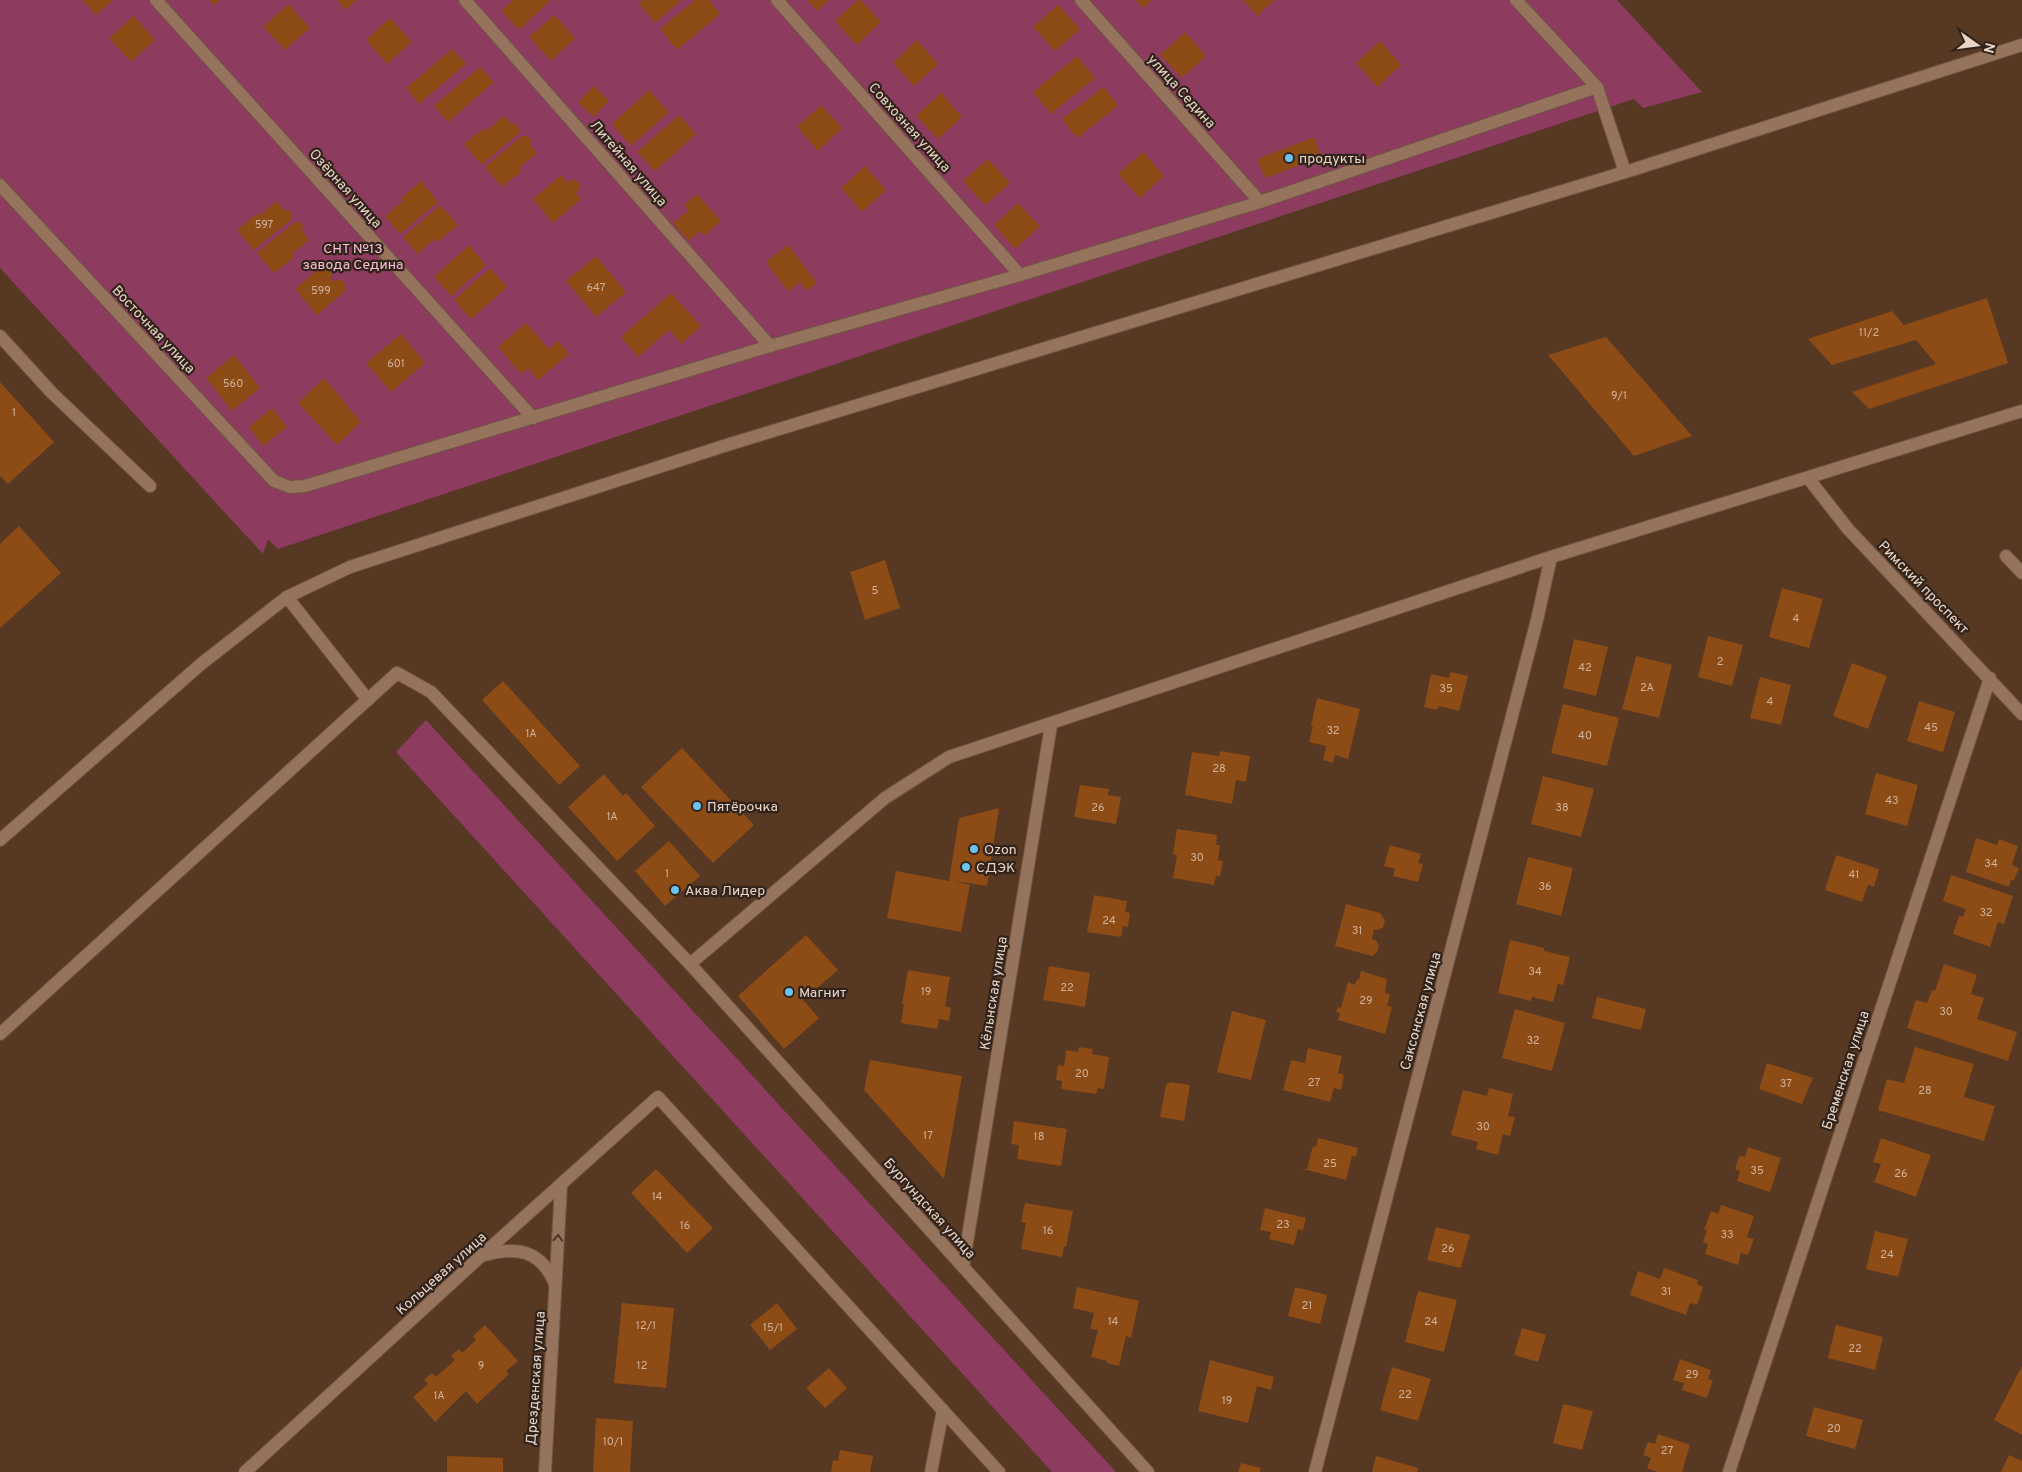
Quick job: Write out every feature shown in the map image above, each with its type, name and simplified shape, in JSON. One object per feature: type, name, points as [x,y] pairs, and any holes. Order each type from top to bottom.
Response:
[{"type":"street","name":"Озёрная улица","points":[[156,0],[533,418]]},
{"type":"street","name":"Литейная улица","points":[[465,0],[770,346]]},
{"type":"street","name":"Совхозная улица","points":[[777,0],[1020,275]]},
{"type":"street","name":"улица Седина","points":[[1081,0],[1260,202]]},
{"type":"street","points":[[1516,0],[1597,87],[1625,172]]},
{"type":"street","points":[[0,840],[201,664],[287,598],[350,567],[712,449],[1625,172],[2022,46]]},
{"type":"street","points":[[533,418],[770,346],[1020,275],[1260,202],[1597,87]]},
{"type":"street","name":"Восточная улица","points":[[0,185],[274,481],[290,487],[304,486],[533,418]]},
{"type":"street","points":[[0,336],[52,393],[150,486]]},
{"type":"street","points":[[690,964],[885,798],[949,757],[1551,557],[2022,411]]},
{"type":"street","name":"Римский проспект","points":[[1808,478],[1848,529],[2022,714]]},
{"type":"street","points":[[2006,556],[2022,573]]},
{"type":"street","name":"Саксонская улица","points":[[1315,1472],[1537,620],[1551,557]]},
{"type":"street","points":[[0,1034],[368,700],[287,598]]},
{"type":"street","name":"Бургундская улица","points":[[368,700],[397,673],[430,692],[690,964],[1148,1472]]},
{"type":"street","name":"Бременская улица","points":[[1729,1472],[1990,678]]},
{"type":"street","name":"Кёльнская улица","points":[[963,1267],[1050,725]]},
{"type":"street","name":"Кольцевая улица","points":[[245,1472],[658,1097],[943,1410]]},
{"type":"street","name":"Дрезденская улица","points":[[545,1472],[561,1186]]},
{"type":"street","points":[[481,1256],[502,1250],[520,1251],[536,1258],[549,1270],[556,1287]]},
{"type":"street","points":[[931,1472],[943,1410]]},
{"type":"street","points":[[943,1410],[998,1472]]},
{"type":"green space","name":"СНТ №13 завода Седина","points":[[0,0],[1617,0],[1702,92],[1643,108],[1634,99],[278,549],[268,539],[263,554],[0,268]]},
{"type":"green space","points":[[426,720],[1116,1472],[1052,1472],[396,752]]},
{"type":"building","points":[[82,0],[113,0],[96,15]]},
{"type":"building","points":[[209,0],[220,0],[214,5]]},
{"type":"building","points":[[337,0],[356,0],[346,10]]},
{"type":"building","points":[[513,0],[550,1],[519,30],[501,11]]},
{"type":"building","points":[[643,0],[681,0],[655,23],[639,4]]},
{"type":"building","points":[[695,0],[709,0],[720,14],[677,50],[660,29]]},
{"type":"building","points":[[807,0],[829,0],[817,11]]},
{"type":"building","points":[[858,0],[861,0],[881,22],[857,45],[835,21]]},
{"type":"building","points":[[1136,0],[1152,0],[1143,8]]},
{"type":"building","points":[[1243,0],[1274,0],[1257,16]]},
{"type":"building","points":[[288,4],[310,28],[285,50],[263,27]]},
{"type":"building","points":[[1058,5],[1080,29],[1055,51],[1033,27]]},
{"type":"building","points":[[554,15],[575,38],[551,61],[529,37]]},
{"type":"building","points":[[134,16],[155,40],[131,62],[109,38]]},
{"type":"building","points":[[390,18],[412,42],[387,64],[366,40]]},
{"type":"building","points":[[1185,32],[1206,56],[1182,78],[1160,55]]},
{"type":"building","points":[[917,40],[938,64],[914,86],[893,63]]},
{"type":"building","points":[[1380,41],[1401,65],[1377,87],[1356,63]]},
{"type":"building","points":[[452,49],[466,64],[419,104],[406,88]]},
{"type":"building","points":[[1077,56],[1095,78],[1051,114],[1033,92]]},
{"type":"building","points":[[480,67],[494,82],[448,122],[434,106]]},
{"type":"building","points":[[594,86],[609,101],[593,117],[578,102]]},
{"type":"building","points":[[1104,87],[1118,106],[1077,138],[1062,119]]},
{"type":"building","points":[[649,90],[669,112],[631,146],[612,124]]},
{"type":"building","points":[[941,93],[962,117],[938,139],[916,116]]},
{"type":"building","points":[[821,105],[842,128],[818,151],[797,127]]},
{"type":"building","points":[[679,115],[696,134],[655,171],[637,152]]},
{"type":"building","points":[[504,116],[511,124],[516,124],[519,128],[519,133],[482,165],[464,144],[484,128],[486,131]]},
{"type":"building","points":[[522,136],[527,136],[531,140],[530,145],[537,153],[519,168],[522,171],[502,187],[485,167]]},
{"type":"building","name":"продукты","points":[[1314,137],[1321,157],[1265,178],[1257,159]]},
{"type":"building","points":[[1143,152],[1164,176],[1140,198],[1118,174]]},
{"type":"building","points":[[988,159],[1010,183],[985,205],[963,181]]},
{"type":"building","points":[[865,166],[886,190],[862,212],[841,188]]},
{"type":"building","points":[[561,175],[567,183],[570,180],[576,180],[581,186],[576,193],[581,199],[553,223],[533,199]]},
{"type":"building","points":[[421,181],[438,202],[400,234],[385,216],[403,201],[401,198]]},
{"type":"building","points":[[697,194],[721,221],[704,236],[700,231],[689,241],[673,223],[689,210],[684,205]]},
{"type":"building","points":[[277,201],[284,210],[289,210],[292,214],[292,219],[254,250],[237,230],[257,213],[259,216]]},
{"type":"building","points":[[1018,203],[1040,226],[1015,249],[994,225]]},
{"type":"building","points":[[440,205],[458,225],[438,242],[435,239],[417,254],[403,237]]},
{"type":"building","points":[[295,222],[300,222],[303,225],[302,231],[309,240],[292,254],[294,257],[274,273],[257,253]]},
{"type":"building","points":[[469,245],[486,265],[451,296],[434,277]]},
{"type":"building","points":[[788,245],[817,283],[807,291],[800,282],[788,291],[766,262]]},
{"type":"building","points":[[596,256],[626,292],[596,317],[566,281]]},
{"type":"building","points":[[324,264],[333,275],[330,277],[334,282],[342,280],[346,285],[346,290],[317,315],[295,289]]},
{"type":"building","points":[[490,268],[507,287],[471,319],[454,300]]},
{"type":"building","points":[[671,293],[701,326],[681,344],[669,330],[638,357],[621,337]]},
{"type":"building","points":[[1987,298],[2008,363],[1869,409],[1852,392],[1936,364],[1916,340],[1832,365],[1808,339],[1892,311],[1904,325]]},
{"type":"building","points":[[526,323],[549,349],[558,341],[569,354],[538,380],[528,368],[521,374],[498,347]]},
{"type":"building","points":[[401,334],[425,363],[391,392],[366,363]]},
{"type":"building","points":[[1606,337],[1692,436],[1634,456],[1548,355]]},
{"type":"building","points":[[234,355],[260,388],[232,411],[206,378]]},
{"type":"building","points":[[324,378],[361,422],[337,445],[298,403]]},
{"type":"building","points":[[0,382],[54,442],[8,484],[0,476]]},
{"type":"building","points":[[272,408],[287,427],[263,446],[249,427]]},
{"type":"building","points":[[19,526],[61,573],[0,628],[0,544]]},
{"type":"building","points":[[885,560],[900,608],[865,620],[850,572]]},
{"type":"building","points":[[1782,588],[1823,599],[1809,648],[1769,637]]},
{"type":"building","points":[[1708,636],[1743,645],[1732,686],[1698,677]]},
{"type":"building","points":[[1574,639],[1608,647],[1596,696],[1563,688]]},
{"type":"building","points":[[1636,656],[1672,665],[1659,718],[1622,709]]},
{"type":"building","points":[[1852,663],[1887,676],[1868,729],[1833,716]]},
{"type":"building","points":[[1450,672],[1468,676],[1459,711],[1439,706],[1437,710],[1424,707],[1431,674],[1449,678]]},
{"type":"building","points":[[1760,677],[1791,685],[1781,725],[1750,718]]},
{"type":"building","points":[[503,681],[580,766],[559,785],[482,700]]},
{"type":"building","points":[[1317,698],[1360,709],[1348,759],[1335,755],[1333,763],[1323,760],[1326,746],[1309,742]]},
{"type":"building","points":[[1919,701],[1955,712],[1943,752],[1907,741]]},
{"type":"building","points":[[1563,704],[1619,718],[1607,766],[1551,753]]},
{"type":"building","points":[[682,748],[754,825],[713,863],[641,787]]},
{"type":"building","points":[[1220,751],[1250,756],[1246,782],[1236,780],[1232,804],[1185,795],[1192,752],[1219,756]]},
{"type":"building","points":[[1876,773],[1918,785],[1907,826],[1865,814]]},
{"type":"building","points":[[604,774],[623,796],[626,793],[655,826],[617,861],[568,807]]},
{"type":"building","points":[[1543,776],[1594,789],[1581,837],[1531,824]]},
{"type":"building","points":[[1080,785],[1109,789],[1108,795],[1121,797],[1116,824],[1074,817]]},
{"type":"building","points":[[999,808],[987,886],[954,881],[970,885],[961,932],[887,918],[896,871],[949,881],[959,818]]},
{"type":"building","points":[[1177,829],[1217,835],[1216,845],[1220,845],[1218,860],[1223,861],[1220,876],[1216,876],[1214,885],[1173,878],[1177,855],[1173,854]]},
{"type":"building","points":[[1976,838],[1997,845],[1999,839],[2018,846],[2012,865],[2019,868],[2009,887],[1966,872]]},
{"type":"building","points":[[669,841],[700,876],[665,906],[635,871]]},
{"type":"building","points":[[1390,845],[1421,854],[1418,863],[1423,864],[1418,882],[1393,876],[1395,869],[1384,866]]},
{"type":"building","points":[[1836,855],[1879,869],[1874,887],[1868,885],[1862,902],[1825,890]]},
{"type":"building","points":[[1528,857],[1573,868],[1561,916],[1516,904]]},
{"type":"building","points":[[1951,875],[2013,896],[2004,924],[1998,922],[1990,947],[1953,934],[1959,916],[1963,917],[1966,909],[1943,901]]},
{"type":"building","points":[[1094,895],[1127,901],[1125,912],[1130,913],[1128,927],[1123,926],[1121,937],[1087,932]]},
{"type":"building","points":[[1346,904],[1380,913],[1385,920],[1383,927],[1378,930],[1374,929],[1372,939],[1376,940],[1379,946],[1377,952],[1372,956],[1335,946]]},
{"type":"building","points":[[806,935],[838,970],[803,1000],[819,1018],[784,1049],[738,996]]},
{"type":"building","points":[[1510,940],[1544,948],[1544,951],[1570,957],[1563,985],[1558,984],[1553,1002],[1532,997],[1531,1001],[1498,993]]},
{"type":"building","points":[[1944,964],[1977,975],[1971,994],[1984,998],[1977,1019],[2017,1032],[2008,1061],[1907,1028],[1916,1000],[1927,1003],[1932,990],[1935,991]]},
{"type":"building","points":[[1049,966],[1090,973],[1085,1007],[1043,1000]]},
{"type":"building","points":[[908,970],[950,977],[945,1006],[951,1008],[949,1021],[939,1019],[937,1029],[901,1023]]},
{"type":"building","points":[[1361,971],[1387,979],[1385,993],[1390,994],[1387,1006],[1392,1007],[1385,1034],[1338,1020],[1340,1013],[1336,1012],[1338,1007],[1341,1008],[1348,982],[1355,985],[1357,979],[1359,980]]},
{"type":"building","points":[[1597,997],[1646,1009],[1641,1030],[1592,1018]]},
{"type":"building","points":[[1515,1009],[1565,1023],[1552,1071],[1502,1058]]},
{"type":"building","points":[[1232,1011],[1266,1020],[1251,1080],[1217,1072]]},
{"type":"building","points":[[1079,1047],[1093,1049],[1092,1054],[1109,1057],[1104,1089],[1098,1088],[1096,1094],[1061,1089],[1062,1081],[1056,1080],[1058,1065],[1064,1066],[1066,1050],[1078,1052]]},
{"type":"building","points":[[1915,1047],[1974,1064],[1964,1097],[1995,1106],[1984,1141],[1878,1110],[1887,1079],[1904,1083]]},
{"type":"building","points":[[1308,1048],[1342,1056],[1338,1073],[1344,1075],[1341,1090],[1334,1088],[1330,1102],[1283,1090],[1291,1060],[1305,1063]]},
{"type":"building","points":[[870,1060],[962,1076],[944,1179],[864,1090]]},
{"type":"building","points":[[1767,1063],[1813,1078],[1802,1104],[1759,1089]]},
{"type":"building","points":[[1170,1082],[1190,1085],[1184,1121],[1160,1117],[1166,1085]]},
{"type":"building","points":[[1489,1088],[1513,1094],[1508,1116],[1515,1117],[1510,1136],[1503,1134],[1498,1155],[1476,1149],[1478,1142],[1451,1135],[1463,1090],[1487,1096]]},
{"type":"building","points":[[1014,1121],[1067,1129],[1061,1166],[1017,1159],[1019,1145],[1011,1144]]},
{"type":"building","points":[[1318,1138],[1358,1148],[1356,1157],[1352,1156],[1346,1180],[1303,1169],[1307,1169],[1313,1146],[1316,1147]]},
{"type":"building","points":[[1881,1138],[1931,1155],[1916,1197],[1874,1182],[1881,1164],[1873,1162]]},
{"type":"building","points":[[1748,1147],[1781,1158],[1770,1192],[1737,1181],[1740,1171],[1735,1169],[1739,1156],[1745,1157]]},
{"type":"building","points":[[656,1169],[713,1228],[687,1253],[631,1193]]},
{"type":"building","points":[[1025,1203],[1073,1211],[1066,1247],[1064,1247],[1062,1257],[1021,1249],[1026,1223],[1021,1222]]},
{"type":"building","points":[[1721,1205],[1754,1216],[1747,1237],[1754,1239],[1748,1255],[1741,1253],[1738,1265],[1705,1254],[1708,1244],[1703,1242],[1707,1230],[1704,1230],[1711,1211],[1718,1214]]},
{"type":"building","points":[[1265,1208],[1306,1218],[1303,1230],[1298,1229],[1294,1245],[1269,1239],[1271,1232],[1260,1230]]},
{"type":"building","points":[[1436,1227],[1470,1235],[1461,1268],[1427,1260]]},
{"type":"building","points":[[1875,1231],[1908,1239],[1898,1277],[1866,1269]]},
{"type":"building","points":[[1664,1268],[1698,1280],[1697,1284],[1703,1287],[1697,1305],[1690,1303],[1686,1315],[1630,1295],[1638,1271],[1660,1279]]},
{"type":"building","points":[[1077,1287],[1139,1301],[1131,1338],[1126,1336],[1119,1366],[1091,1357],[1098,1330],[1090,1329],[1094,1313],[1073,1308]]},
{"type":"building","points":[[1295,1287],[1327,1295],[1320,1324],[1288,1316]]},
{"type":"building","points":[[1418,1291],[1457,1300],[1444,1352],[1405,1342]]},
{"type":"building","points":[[622,1303],[674,1308],[666,1388],[614,1383]]},
{"type":"building","points":[[777,1303],[797,1329],[770,1350],[750,1325]]},
{"type":"building","points":[[485,1325],[518,1361],[506,1371],[509,1374],[477,1404],[466,1391],[435,1422],[413,1397],[428,1384],[424,1380],[432,1373],[436,1377],[455,1360],[451,1356],[459,1349],[462,1353],[476,1340],[473,1336]]},
{"type":"building","points":[[1836,1325],[1883,1337],[1875,1370],[1828,1358]]},
{"type":"building","points":[[1522,1328],[1546,1335],[1538,1362],[1514,1355]]},
{"type":"building","points":[[1680,1359],[1711,1370],[1708,1379],[1713,1380],[1707,1398],[1682,1390],[1684,1383],[1673,1380]]},
{"type":"building","points":[[1210,1360],[1274,1377],[1271,1390],[1257,1386],[1248,1423],[1198,1411]]},
{"type":"building","points":[[2022,1366],[2022,1435],[1994,1420]]},
{"type":"building","points":[[1392,1367],[1431,1379],[1418,1421],[1380,1410]]},
{"type":"building","points":[[829,1368],[847,1388],[825,1408],[806,1388]]},
{"type":"building","points":[[1563,1404],[1593,1411],[1582,1450],[1553,1443]]},
{"type":"building","points":[[1814,1407],[1863,1420],[1855,1449],[1806,1436]]},
{"type":"building","points":[[596,1418],[633,1421],[630,1472],[593,1472]]},
{"type":"building","points":[[1658,1434],[1690,1445],[1682,1472],[1657,1472],[1647,1468],[1651,1458],[1643,1455],[1648,1442],[1655,1444]]},
{"type":"building","points":[[840,1450],[873,1456],[870,1472],[831,1472],[833,1460],[838,1461]]},
{"type":"building","points":[[2009,1455],[2022,1461],[2022,1472],[2001,1472]]},
{"type":"building","points":[[447,1456],[503,1458],[503,1472],[447,1472]]},
{"type":"building","points":[[1376,1456],[1418,1468],[1417,1472],[1372,1472]]},
{"type":"building","points":[[1241,1463],[1261,1468],[1260,1472],[1238,1472]]},
{"type":"place","name":"продукты","points":[[1289,158]]},
{"type":"place","name":"Пятёрочка","points":[[697,806]]},
{"type":"place","name":"Ozon","points":[[974,849]]},
{"type":"place","name":"СДЭК","points":[[966,867]]},
{"type":"place","name":"Аква Лидер","points":[[675,890]]},
{"type":"place","name":"Магнит","points":[[789,992]]}]
